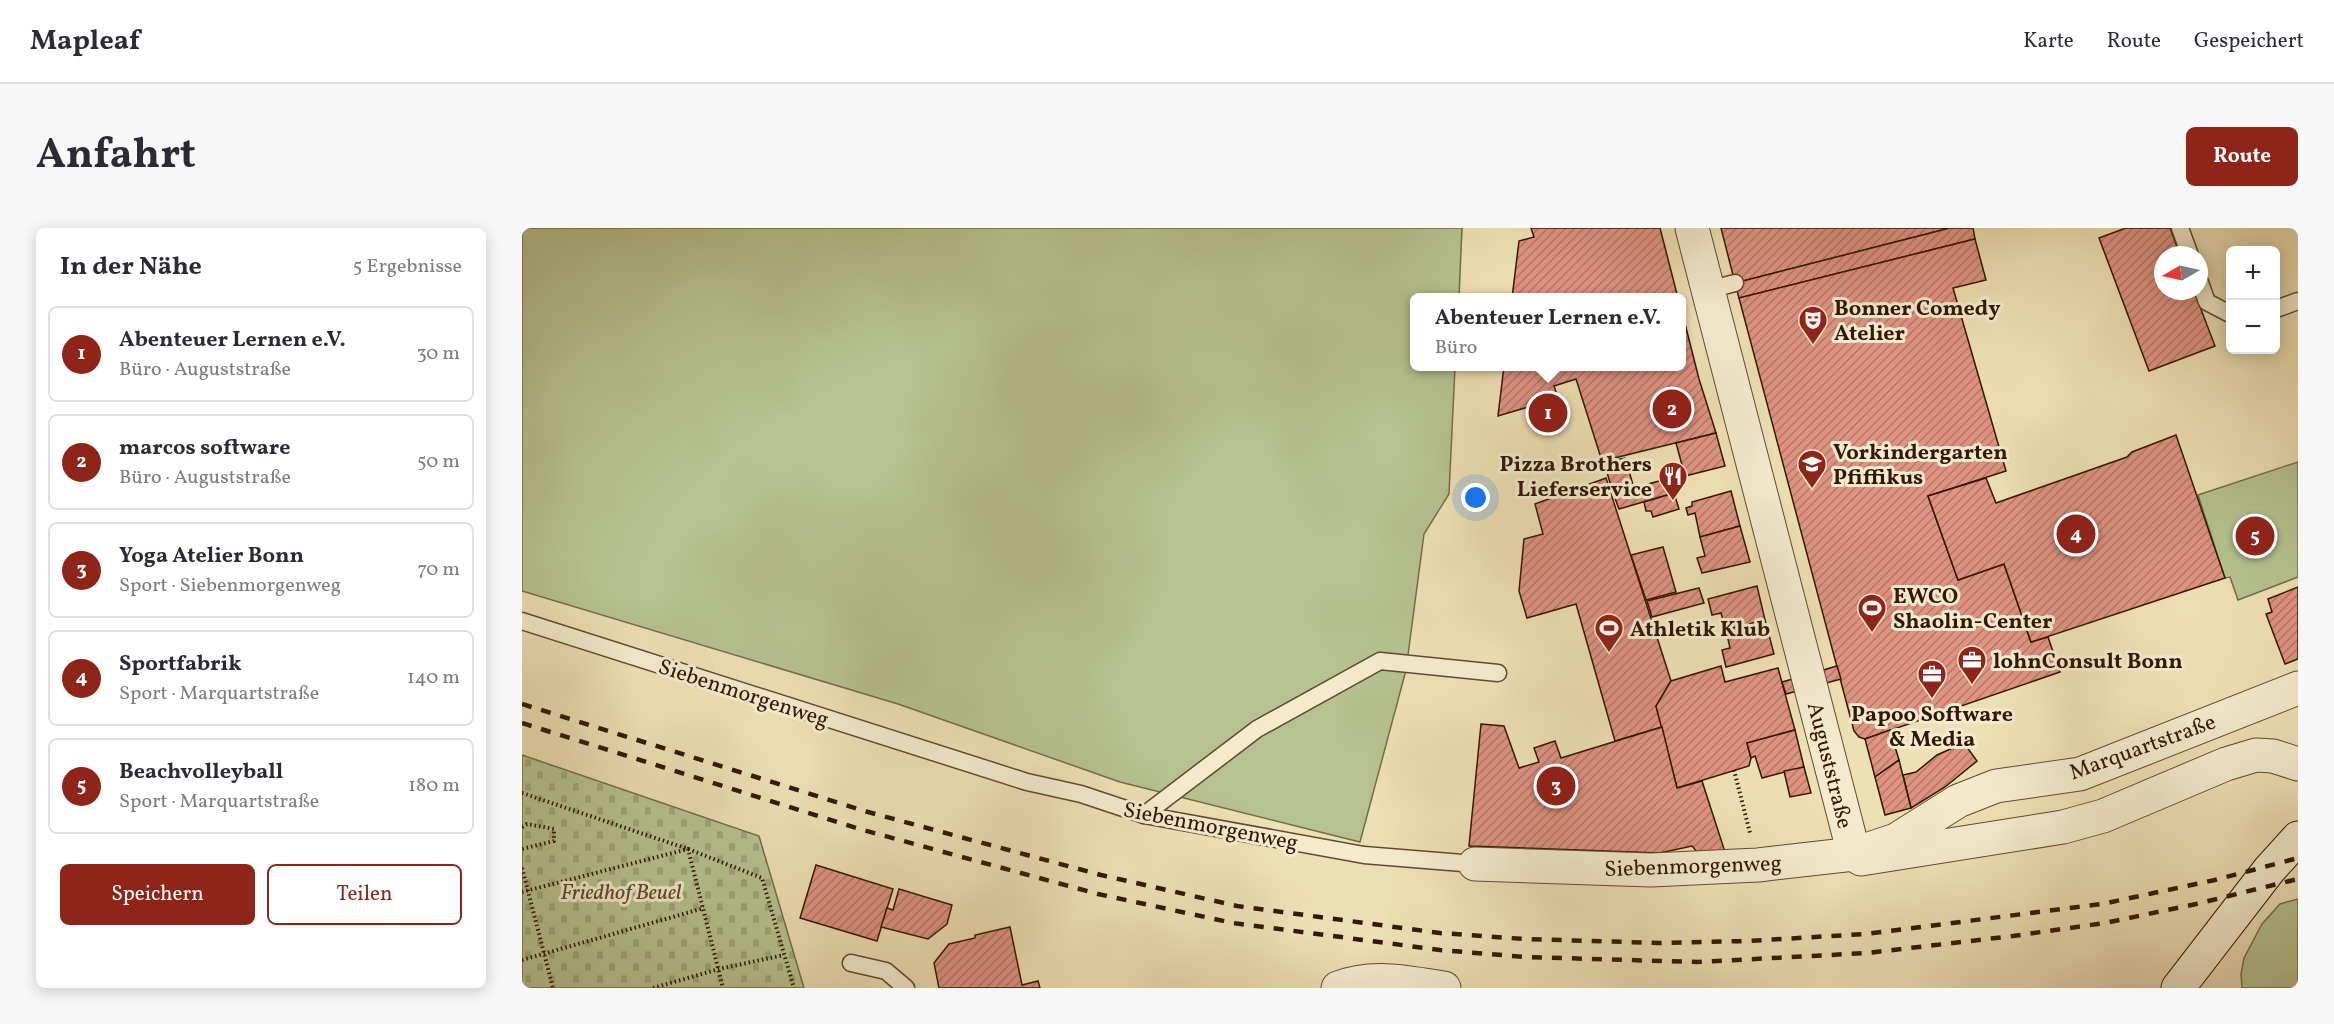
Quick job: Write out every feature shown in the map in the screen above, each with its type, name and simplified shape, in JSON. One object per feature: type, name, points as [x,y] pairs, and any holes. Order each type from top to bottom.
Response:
[{"type":"street","name":"Auguststraße","points":[[1692,228],[1721,286],[1854,854],[1861,859],[2063,827],[2103,816],[2226,764],[2256,755],[2273,756],[2298,764]]},
{"type":"street","name":"Marquartstraße","points":[[1854,854],[1896,840],[1958,801],[1996,786],[2080,774],[2298,688]]},
{"type":"street","points":[[2178,988],[2270,870],[2298,838]]},
{"type":"street","name":"Siebenmorgenweg","points":[[1475,864],[1651,870],[1758,865],[1854,854]]},
{"type":"street","points":[[1338,988],[1355,981],[1374,979],[1444,988]]},
{"type":"lane","points":[[2180,228],[2187,246]]},
{"type":"lane","points":[[2206,300],[2226,312]]},
{"type":"lane","points":[[2280,308],[2298,301]]},
{"type":"lane","name":"Siebenmorgenweg","points":[[522,621],[1028,782],[1081,794],[1144,815],[1364,855],[1475,864]]},
{"type":"lane","points":[[1144,815],[1257,729],[1380,661],[1498,673]]},
{"type":"lane","points":[[851,963],[886,971],[906,988]]},
{"type":"path","points":[[1734,770],[1758,865]]},
{"type":"path","points":[[522,793],[688,849],[762,878],[794,988]]},
{"type":"path","points":[[522,827],[527,824],[554,829],[554,841],[522,849]]},
{"type":"path","points":[[522,892],[688,849]]},
{"type":"path","points":[[688,849],[723,988]]},
{"type":"path","points":[[522,868],[553,988]]},
{"type":"path","points":[[522,960],[704,908]]},
{"type":"path","points":[[652,988],[719,969],[784,955]]},
{"type":"green space","points":[[522,228],[1462,228],[1459,293],[1410,293],[1410,371],[1455,371],[1449,494],[1424,534],[1406,670],[1360,842],[1120,782],[898,704],[522,591]]},
{"type":"green space","points":[[2298,462],[2298,577],[2238,600],[2230,577],[2225,578],[2198,495]]},
{"type":"green space","name":"Friedhof Beuel","points":[[522,755],[759,836],[804,988],[522,988]]},
{"type":"green space","points":[[2298,899],[2298,988],[2242,988],[2241,974],[2244,958],[2262,924],[2280,904]]},
{"type":"building","points":[[1531,228],[1660,228],[1677,293],[1513,293],[1519,241],[1534,237]]},
{"type":"building","points":[[1721,228],[1950,228],[1735,283]]},
{"type":"building","points":[[1950,228],[1973,228],[1975,239],[1739,298],[1735,283]]},
{"type":"building","points":[[2126,228],[2170,228],[2177,246],[2154,246],[2154,300],[2197,300],[2215,346],[2149,371],[2099,238]]},
{"type":"building","points":[[1975,239],[1986,280],[1953,288],[2006,471],[1928,496],[1958,580],[2004,564],[2031,642],[2048,637],[2060,672],[1865,739],[1859,737],[1854,731],[1739,298]]},
{"type":"building","points":[[1686,328],[1716,433],[1602,461],[1576,379],[1554,386],[1558,398],[1498,416],[1503,371],[1686,371]]},
{"type":"building","points":[[1716,433],[1725,466],[1685,476],[1676,443]]},
{"type":"building","points":[[2176,435],[2225,578],[2031,642],[2004,564],[1958,580],[1928,496],[1986,478],[1996,503],[2127,457],[2132,452]]},
{"type":"building","points":[[1625,458],[1634,488],[1613,493],[1604,462]]},
{"type":"building","points":[[1606,478],[1671,681],[1656,706],[1662,727],[1615,741],[1576,604],[1527,618],[1519,591],[1524,539],[1543,534],[1535,504]]},
{"type":"building","points":[[1671,478],[1674,493],[1619,509],[1613,493]]},
{"type":"building","points":[[1731,491],[1740,526],[1700,537],[1695,513],[1688,515],[1686,508],[1692,506],[1692,502]]},
{"type":"building","points":[[1674,493],[1679,509],[1653,517],[1651,511],[1646,511],[1644,502]]},
{"type":"building","points":[[1740,526],[1750,562],[1702,573],[1697,558],[1705,556],[1700,537]]},
{"type":"building","points":[[1663,547],[1676,592],[1646,600],[1631,555]]},
{"type":"building","points":[[1757,586],[1765,620],[1726,630],[1721,613],[1712,615],[1708,599]]},
{"type":"building","points":[[2298,587],[2298,659],[2285,664],[2266,614],[2272,612],[2268,599]]},
{"type":"building","points":[[1699,588],[1704,603],[1652,617],[1647,601]]},
{"type":"building","points":[[1765,620],[1774,654],[1726,667],[1722,650],[1730,648],[1726,630]]},
{"type":"building","points":[[1721,666],[1725,682],[1778,668],[1795,730],[1747,743],[1751,758],[1749,766],[1677,788],[1656,706],[1671,681]]},
{"type":"building","points":[[1837,666],[1841,679],[1786,694],[1782,682]]},
{"type":"building","points":[[1481,724],[1504,726],[1519,768],[1539,762],[1534,748],[1555,741],[1561,758],[1662,727],[1677,788],[1702,781],[1725,852],[1698,853],[1692,846],[1660,853],[1469,846]]},
{"type":"building","points":[[1795,730],[1804,767],[1762,778],[1755,756],[1751,758],[1747,743]]},
{"type":"building","points":[[1890,730],[1899,760],[1875,777],[1865,739]]},
{"type":"building","points":[[1964,743],[1977,761],[1945,787],[1911,808],[1903,775],[1916,772],[1937,755]]},
{"type":"building","points":[[1899,760],[1911,808],[1885,815],[1875,777]]},
{"type":"building","points":[[1804,767],[1811,793],[1790,797],[1784,771]]},
{"type":"building","points":[[816,865],[893,889],[877,941],[800,918]]},
{"type":"building","points":[[899,889],[952,905],[947,924],[928,939],[881,927],[887,908],[893,910]]},
{"type":"building","points":[[1010,927],[1022,985],[1038,981],[1040,988],[939,988],[934,963],[949,944]]},
{"type":"railway","points":[[522,704],[868,812],[1101,875],[1237,906],[1440,933],[1524,939],[1660,943],[1748,941],[1865,934],[2102,904],[2215,880],[2298,858]]},
{"type":"railway","points":[[522,723],[863,830],[1098,894],[1233,923],[1440,950],[1525,957],[1698,962],[1867,953],[2105,923],[2298,879]]},
{"type":"place","name":"Bonner Comedy Atelier","points":[[1813,346]]},
{"type":"place","name":"marcos software","points":[[1672,409]]},
{"type":"place","name":"Abenteuer Lernen e.V.","points":[[1548,413]]},
{"type":"place","name":"Vorkindergarten Pfiffikus","points":[[1812,490]]},
{"type":"place","name":"Pizza Brothers Lieferservice","points":[[1673,502]]},
{"type":"place","name":"Sportfabrik","points":[[2076,534]]},
{"type":"place","name":"Beachvolleyball","points":[[2255,536]]},
{"type":"place","name":"EWCO Shaolin-Center","points":[[1872,634]]},
{"type":"place","name":"Athletik Klub","points":[[1609,654]]},
{"type":"place","name":"lohnConsult Bonn","points":[[1972,686]]},
{"type":"place","name":"Papoo Software & Media","points":[[1932,700]]},
{"type":"place","name":"Yoga Atelier Bonn","points":[[1556,786]]}]
